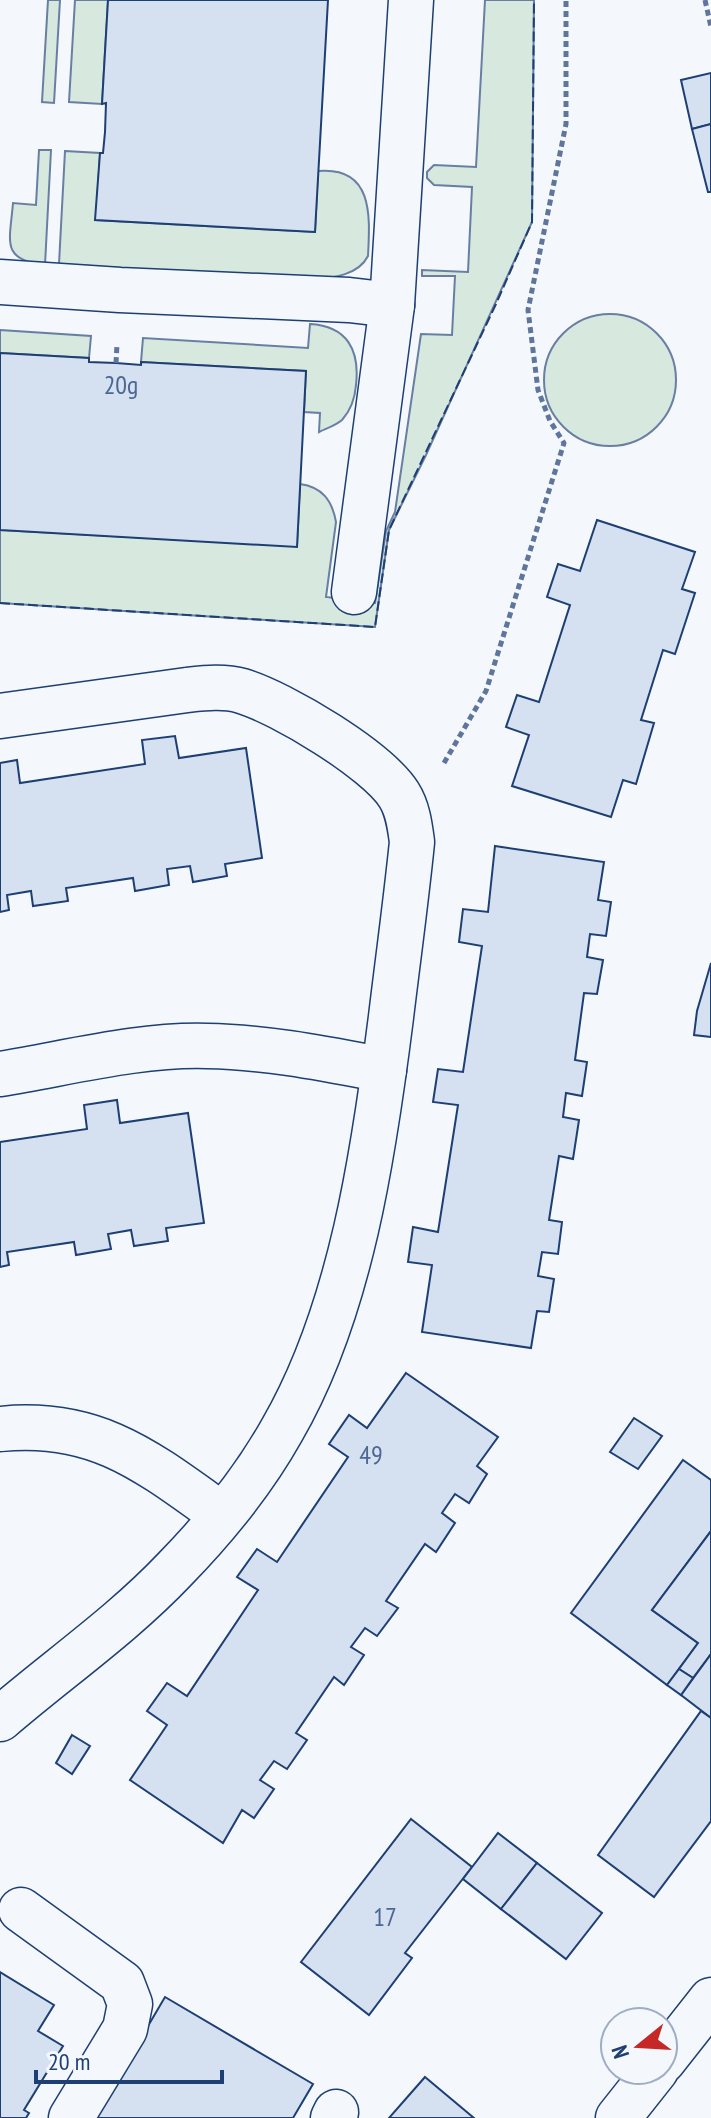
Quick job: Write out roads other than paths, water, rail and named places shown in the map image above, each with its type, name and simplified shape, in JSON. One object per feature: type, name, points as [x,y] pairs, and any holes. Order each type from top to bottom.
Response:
[{"type":"street","points":[[354,592],[392,305],[411,0]]},
{"type":"street","points":[[0,282],[349,300],[392,305]]},
{"type":"street","points":[[0,716],[187,690],[216,687],[241,691],[302,720],[380,773],[400,797],[412,842],[384,1070],[360,1203],[327,1332],[282,1431],[222,1515],[176,1569],[130,1612],[0,1719]]},
{"type":"street","points":[[0,1074],[158,1048],[205,1046],[298,1054],[384,1070]]},
{"type":"street","points":[[0,1429],[29,1426],[62,1428],[101,1439],[136,1456],[222,1515]]},
{"type":"street","points":[[21,1910],[122,1983],[130,2004],[125,2029],[71,2118]]},
{"type":"street","points":[[679,2041],[711,2000]]},
{"type":"street","points":[[618,2118],[643,2086]]}]
